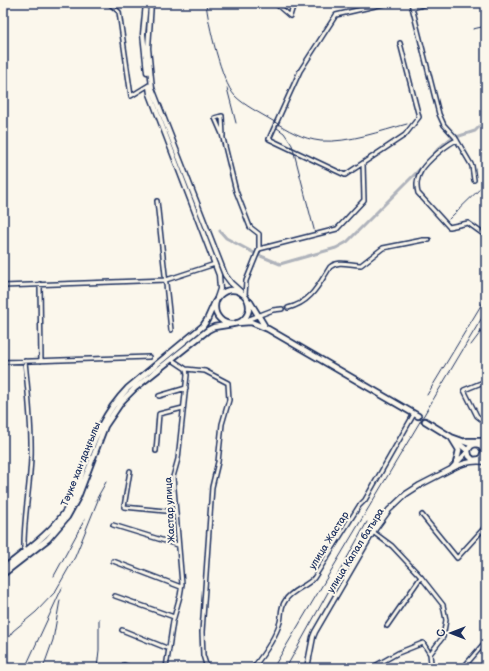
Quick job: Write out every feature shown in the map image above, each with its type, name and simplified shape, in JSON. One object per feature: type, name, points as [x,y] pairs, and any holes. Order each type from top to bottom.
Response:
[{"type":"main road","points":[[146,3],[143,34],[150,94],[219,275],[220,289],[214,308],[216,315],[220,320],[226,323],[251,322],[268,328]]},
{"type":"main road","points":[[151,3],[148,48],[152,88],[225,275],[244,295],[262,323],[268,328],[416,415]]},
{"type":"main road","points":[[216,300],[221,293],[227,290],[234,289],[244,295],[249,305],[249,311],[247,316],[237,323]]},
{"type":"main road","name":"Тәуке хан даңғылы","points":[[4,572],[68,517],[73,509],[99,439],[113,412],[135,388],[197,336],[207,320],[216,300]]},
{"type":"main road","name":"Тәуке хан даңғылы","points":[[4,572],[24,552],[46,537],[68,508],[78,486],[94,439],[107,413],[128,388],[197,336],[214,327],[237,323]]},
{"type":"main road","points":[[425,421],[451,437],[468,451],[471,458],[486,462]]},
{"type":"main road","points":[[451,437],[480,445],[485,452],[481,459],[476,460]]},
{"type":"main road","points":[[451,437],[459,450],[456,463]]},
{"type":"main road","points":[[461,441],[486,441]]},
{"type":"main road","points":[[468,451],[474,444],[486,441]]},
{"type":"main road","name":"улица Капал батыра","points":[[451,469],[468,451]]},
{"type":"main road","name":"улица Капал батыра","points":[[307,668],[315,632],[373,532],[389,510],[406,494],[420,485],[459,464],[476,460]]},
{"type":"street","points":[[110,3],[118,12],[131,96],[149,85]]},
{"type":"street","points":[[275,3],[290,16],[294,3]]},
{"type":"street","points":[[388,3],[336,15],[300,71],[269,139],[345,175],[405,135],[419,118],[400,43]]},
{"type":"street","points":[[411,3],[439,114],[444,124],[457,140],[472,166],[474,180]]},
{"type":"street","points":[[412,8],[430,3]]},
{"type":"street","points":[[3,68],[6,82],[3,95]]},
{"type":"street","points":[[223,136],[215,118],[222,116],[223,136],[236,190],[250,227],[259,234],[259,249],[246,281],[244,295]]},
{"type":"street","points":[[457,140],[436,155],[421,171],[418,181],[418,193],[448,227],[468,223],[486,236]]},
{"type":"street","points":[[259,249],[337,229],[364,200],[363,163]]},
{"type":"street","points":[[157,201],[171,330]]},
{"type":"street","points":[[288,308],[301,304],[309,297],[330,268],[334,265],[339,263],[361,265],[388,246],[429,240]]},
{"type":"street","points":[[3,286],[166,280],[215,264]]},
{"type":"street","points":[[40,284],[41,361]]},
{"type":"street","points":[[237,323],[273,310],[282,309]]},
{"type":"street","points":[[3,362],[149,357]]},
{"type":"street","points":[[171,359],[186,370],[205,371],[228,383],[229,400],[222,424],[218,462],[212,487],[202,632],[207,668]]},
{"type":"street","points":[[24,552],[32,438],[25,361]]},
{"type":"street","name":"Жастар улица","points":[[166,668],[174,617],[181,586],[173,477],[178,459],[186,388],[186,370]]},
{"type":"street","points":[[486,381],[464,390],[477,416],[486,423]]},
{"type":"street","points":[[159,396],[186,388]]},
{"type":"street","points":[[156,451],[159,414],[183,408]]},
{"type":"street","name":"улица Жастар","points":[[253,668],[265,652],[280,624],[282,605],[286,599],[310,583],[314,578],[359,506],[365,500],[416,415]]},
{"type":"street","points":[[130,471],[124,507],[176,512]]},
{"type":"street","points":[[422,515],[457,558],[486,526]]},
{"type":"street","points":[[114,525],[178,545]]},
{"type":"street","points":[[373,532],[392,546],[421,577],[444,605],[446,620],[443,637],[430,654]]},
{"type":"street","points":[[113,561],[181,586]]},
{"type":"street","points":[[387,626],[421,577]]},
{"type":"street","points":[[115,596],[174,617]]},
{"type":"street","points":[[122,630],[169,650]]},
{"type":"street","points":[[463,668],[486,641]]},
{"type":"street","points":[[372,668],[398,653],[423,642],[430,654],[431,663],[434,668]]},
{"type":"street","points":[[124,666],[132,668]]},
{"type":"waterway","points":[[431,158],[438,149],[450,139],[475,131],[486,120]]},
{"type":"waterway","points":[[220,231],[226,238],[256,254],[280,264],[336,248],[347,242],[425,164]]},
{"type":"tunnel","points":[[418,416],[425,421]]},
{"type":"railway","points":[[206,3],[212,37],[220,65],[230,89],[243,103],[284,128],[314,140],[331,141],[353,138],[407,124]]},
{"type":"railway","points":[[420,8],[440,3]]},
{"type":"railway","points":[[473,29],[486,26]]},
{"type":"railway","points":[[227,88],[236,123]]},
{"type":"railway","points":[[277,128],[284,133],[292,145],[315,233]]},
{"type":"railway","points":[[449,219],[486,183]]},
{"type":"railway","points":[[427,395],[486,297]]},
{"type":"railway","points":[[273,668],[486,311]]},
{"type":"railway","points":[[471,345],[486,325]]},
{"type":"railway","points":[[96,500],[106,482]]},
{"type":"railway","points":[[8,638],[13,631],[36,612],[55,592],[75,557],[100,495]]},
{"type":"railway","points":[[54,576],[85,519]]},
{"type":"railway","points":[[286,668],[367,522]]},
{"type":"railway","points":[[26,666],[62,588]]},
{"type":"railway","points":[[43,668],[53,640],[60,600]]},
{"type":"railway","points":[[97,668],[99,650],[99,619]]}]
